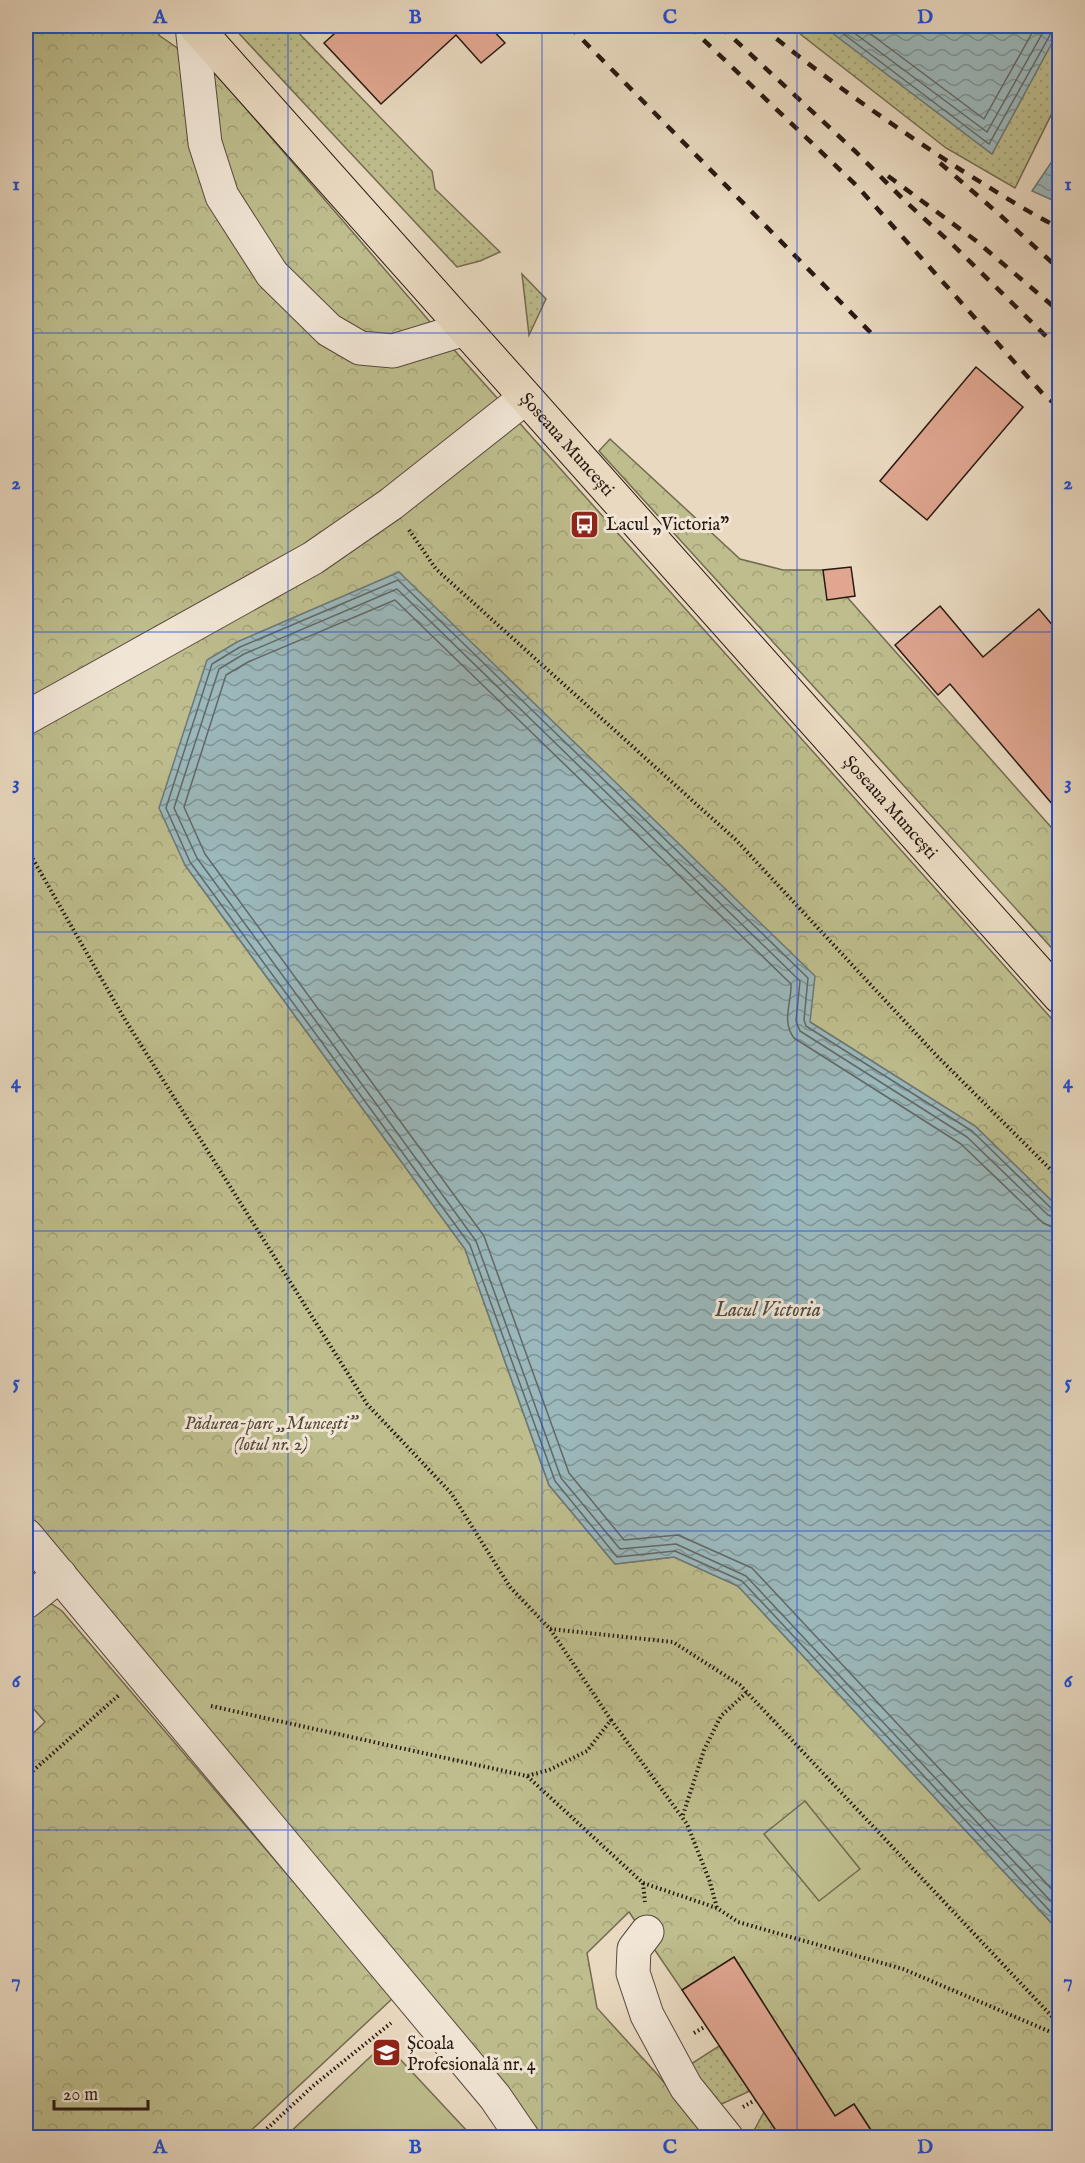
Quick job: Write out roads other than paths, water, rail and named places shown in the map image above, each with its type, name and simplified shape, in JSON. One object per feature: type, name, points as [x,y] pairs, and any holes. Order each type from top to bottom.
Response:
[{"type":"main road","name":"Șoseaua Muncești","points":[[193,26],[1059,997]]},
{"type":"lane","points":[[193,26],[205,143],[222,196],[272,273],[329,330],[360,348],[393,351],[465,329]]},
{"type":"lane","points":[[26,718],[313,558],[391,504],[525,398]]},
{"type":"lane","points":[[26,1535],[495,2097],[523,2138]]},
{"type":"lane","points":[[26,1602],[60,1575]]},
{"type":"lane","points":[[647,1932],[634,1949],[633,1973],[647,2015],[686,2087],[727,2138]]},
{"type":"water","points":[[823,26],[1049,26],[1059,30],[992,154]]},
{"type":"water","points":[[1059,151],[1059,203],[1032,191]]},
{"type":"water","name":"Lacul Victoria","points":[[399,572],[815,976],[810,1022],[975,1126],[1059,1208],[1059,1931],[738,1586],[674,1557],[615,1564],[549,1485],[465,1249],[185,865],[159,808],[207,660],[237,642]]},
{"type":"railway","points":[[569,26],[876,338]]},
{"type":"railway","points":[[689,26],[857,186],[1043,394],[1060,408]]},
{"type":"railway","points":[[720,26],[856,152],[1060,350]]},
{"type":"railway","points":[[761,26],[834,83],[910,136],[1034,215],[1060,228]]},
{"type":"railway","points":[[940,163],[1060,270]]},
{"type":"railway","points":[[888,176],[975,240],[1060,312]]},
{"type":"place","name":"Lacul „Victoria”","points":[[585,524]]},
{"type":"place","name":"Școala Profesională nr. 4","points":[[386,2053]]},
{"type":"park label","name":"Pădurea-parc „Muncești” (lotul nr. 2)","points":[[271,1433]]}]
